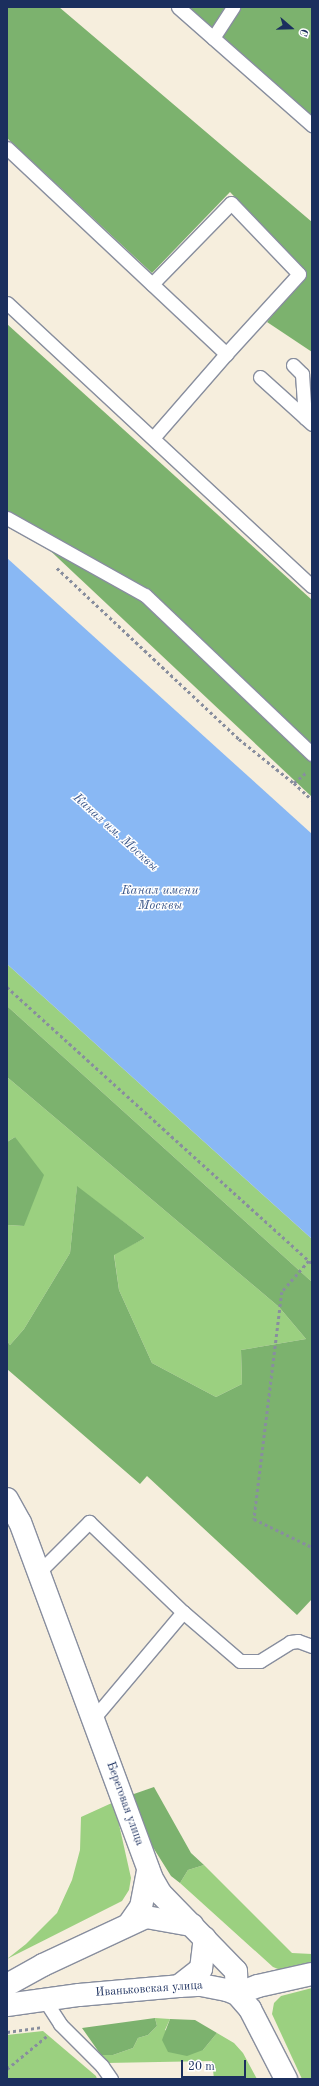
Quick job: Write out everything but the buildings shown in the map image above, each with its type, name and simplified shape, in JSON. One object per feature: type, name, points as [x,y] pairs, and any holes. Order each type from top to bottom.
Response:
[{"type":"street","name":"Береговая улица","points":[[7,1499],[20,1522],[148,1870],[161,1894],[236,1971],[237,1994]]},
{"type":"street","points":[[129,1924],[141,1907],[148,1870]]},
{"type":"street","points":[[7,1985],[129,1924],[146,1918],[199,1932],[201,1969],[179,1986]]},
{"type":"street","points":[[286,2079],[250,2009],[237,1994],[258,1986],[312,1974]]},
{"type":"street","name":"Иваньковская улица","points":[[7,2005],[44,1999],[179,1986],[201,1985],[227,1990],[237,1994]]},
{"type":"lane","points":[[178,7],[312,125]]},
{"type":"lane","points":[[213,38],[233,7]]},
{"type":"lane","points":[[7,148],[226,354]]},
{"type":"lane","points":[[152,284],[231,203],[299,274],[226,354],[153,438]]},
{"type":"lane","points":[[7,303],[312,586]]},
{"type":"lane","points":[[292,366],[302,374],[308,421]]},
{"type":"lane","points":[[260,377],[308,421]]},
{"type":"lane","points":[[7,518],[145,595],[312,754]]},
{"type":"lane","points":[[39,1572],[89,1522],[182,1612],[240,1661],[260,1661],[290,1642],[298,1641],[312,1646]]},
{"type":"lane","points":[[93,1719],[182,1612]]},
{"type":"lane","points":[[44,1999],[60,2024],[102,2066],[111,2079]]},
{"type":"path","points":[[55,565],[239,739],[294,783],[312,800]]},
{"type":"path","points":[[294,783],[312,767]]},
{"type":"path","points":[[7,987],[312,1264]]},
{"type":"path","points":[[309,1261],[282,1292],[254,1518],[312,1546]]},
{"type":"path","points":[[7,2032],[60,2024]]},
{"type":"path","points":[[7,2069],[60,2024]]},
{"type":"green space","points":[[7,7],[59,7],[312,222],[312,352],[267,322],[307,272],[230,192],[152,273],[7,138]]},
{"type":"green space","points":[[188,7],[225,7],[212,28]]},
{"type":"green space","points":[[241,7],[312,7],[312,116],[222,36]]},
{"type":"green space","points":[[7,324],[312,600],[312,797],[7,510]]},
{"type":"green space","points":[[7,964],[312,1239],[312,1282],[7,1006]]},
{"type":"green space","points":[[7,1006],[312,1282],[312,1599],[297,1615],[147,1476],[140,1484],[7,1369],[7,1341],[10,1345],[24,1329],[70,1253],[77,1186],[145,1238],[114,1255],[119,1290],[152,1363],[216,1397],[242,1384],[241,1350],[306,1339],[279,1307],[7,1077]]},
{"type":"green space","points":[[7,1077],[279,1307],[306,1339],[241,1350],[242,1384],[216,1397],[152,1363],[119,1290],[114,1254],[145,1238],[77,1187],[70,1253],[24,1329],[10,1345],[7,1341],[7,1225],[24,1226],[15,1137],[7,1142]]},
{"type":"green space","points":[[15,1137],[44,1175],[24,1226],[7,1225],[7,1142]]},
{"type":"green space","points":[[154,1787],[191,1853],[204,1865],[188,1870],[180,1883],[171,1876],[149,1841],[131,1795]]},
{"type":"green space","points":[[114,1802],[131,1878],[129,1890],[122,1901],[7,1959],[26,1944],[57,1913],[72,1880],[80,1850],[81,1817]]},
{"type":"green space","points":[[204,1865],[292,1953],[312,1954],[312,1967],[283,1971],[273,1967],[180,1883],[188,1870]]},
{"type":"green space","points":[[312,1988],[312,2079],[302,2079],[272,2014],[274,2003],[281,1996]]},
{"type":"green space","points":[[155,2018],[170,2019],[165,2030],[203,2050],[217,2033],[234,2043],[243,2053],[257,2079],[214,2079],[212,2061],[106,2063],[101,2055],[113,2055],[133,2048],[138,2038],[148,2035],[157,2026]]},
{"type":"green space","points":[[155,2018],[157,2026],[148,2035],[138,2038],[133,2048],[113,2055],[101,2055],[82,2028]]},
{"type":"green space","points":[[170,2019],[195,2020],[217,2033],[203,2050],[187,2056],[168,2052],[162,2040]]},
{"type":"green space","points":[[43,2031],[96,2076],[97,2079],[7,2079],[7,2035]]},
{"type":"water","name":"Канал имени Москвы","points":[[7,558],[312,834],[312,1239],[7,964]]},
{"type":"water label","name":"Канал им. Москвы","points":[[115,833]]}]
